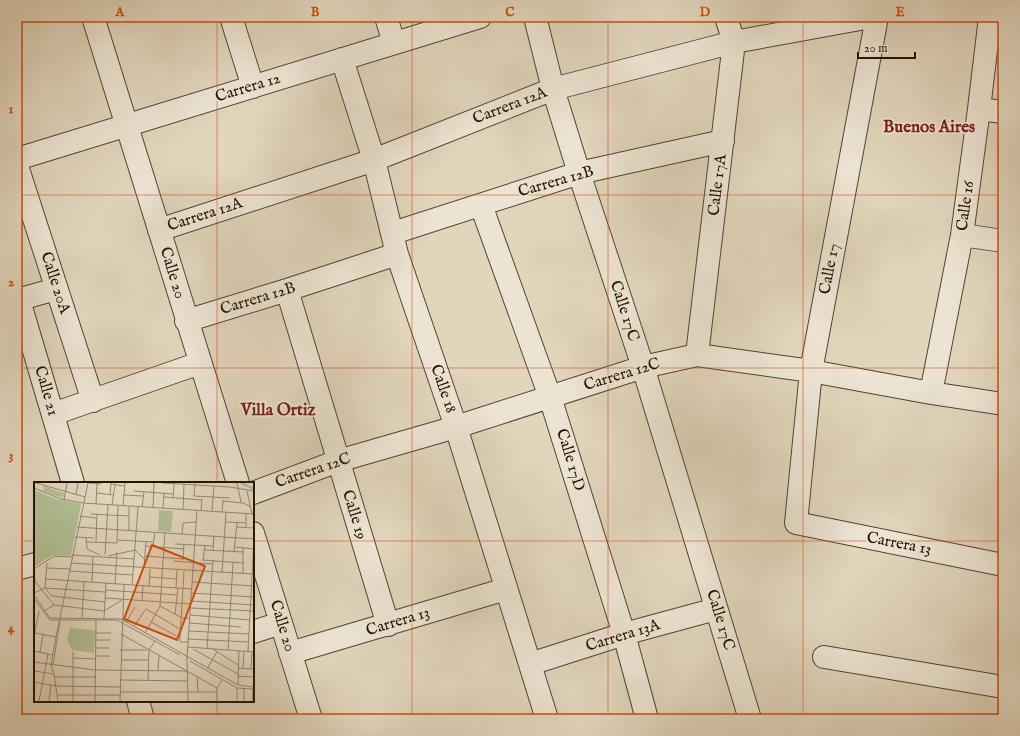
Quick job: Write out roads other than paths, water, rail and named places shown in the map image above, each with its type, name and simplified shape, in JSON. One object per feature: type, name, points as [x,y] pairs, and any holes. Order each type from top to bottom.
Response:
[{"type":"street","name":"Calle 20","points":[[92,17],[238,482]]},
{"type":"street","points":[[231,17],[253,87]]},
{"type":"street","points":[[386,17],[394,43]]},
{"type":"street","name":"Carrera 12","points":[[17,159],[480,17]]},
{"type":"street","name":"Calle 17C","points":[[535,17],[553,90],[579,174],[643,367],[750,719]]},
{"type":"street","name":"Calle 17A","points":[[698,355],[734,42],[726,17]]},
{"type":"street","name":"Carrera 12A","points":[[159,230],[374,160],[553,90],[734,42],[871,17]]},
{"type":"street","name":"Calle 17","points":[[796,523],[811,371],[877,17]]},
{"type":"street","name":"Calle 16","points":[[931,393],[962,235],[990,17]]},
{"type":"street","name":"Calle 18","points":[[342,59],[374,160],[395,243],[456,427],[547,719]]},
{"type":"street","points":[[979,110],[1003,112]]},
{"type":"street","name":"Carrera 12B","points":[[186,320],[287,290],[481,205],[579,174],[723,141]]},
{"type":"street","name":"Calle 20A","points":[[17,166],[94,401]]},
{"type":"street","name":"Calle 17D","points":[[481,205],[550,397],[624,634],[647,719]]},
{"type":"street","points":[[962,235],[1003,241]]},
{"type":"street","points":[[18,300],[56,288]]},
{"type":"street","name":"Calle 19","points":[[287,290],[388,625]]},
{"type":"street","name":"Calle 21","points":[[18,300],[73,482]]},
{"type":"street","name":"Carrera 12C","points":[[254,493],[338,461],[456,427],[643,367],[698,355],[811,371],[931,393],[1003,404]]},
{"type":"street","points":[[53,414],[200,363]]},
{"type":"street","name":"Carrera 13","points":[[796,523],[1003,565]]},
{"type":"street","name":"Calle 20","points":[[254,536],[311,719]]},
{"type":"street","points":[[17,569],[34,564]]},
{"type":"street","name":"Carrera 13","points":[[290,653],[506,589]]},
{"type":"street","name":"Carrera 13A","points":[[530,664],[624,634],[716,609]]},
{"type":"street","points":[[254,632],[281,623]]},
{"type":"street","points":[[824,657],[1003,687]]},
{"type":"street","points":[[138,702],[143,719]]},
{"type":"district","name":"Buenos Aires","points":[[929,127]]},
{"type":"district","name":"Villa Ortiz","points":[[278,410]]}]
